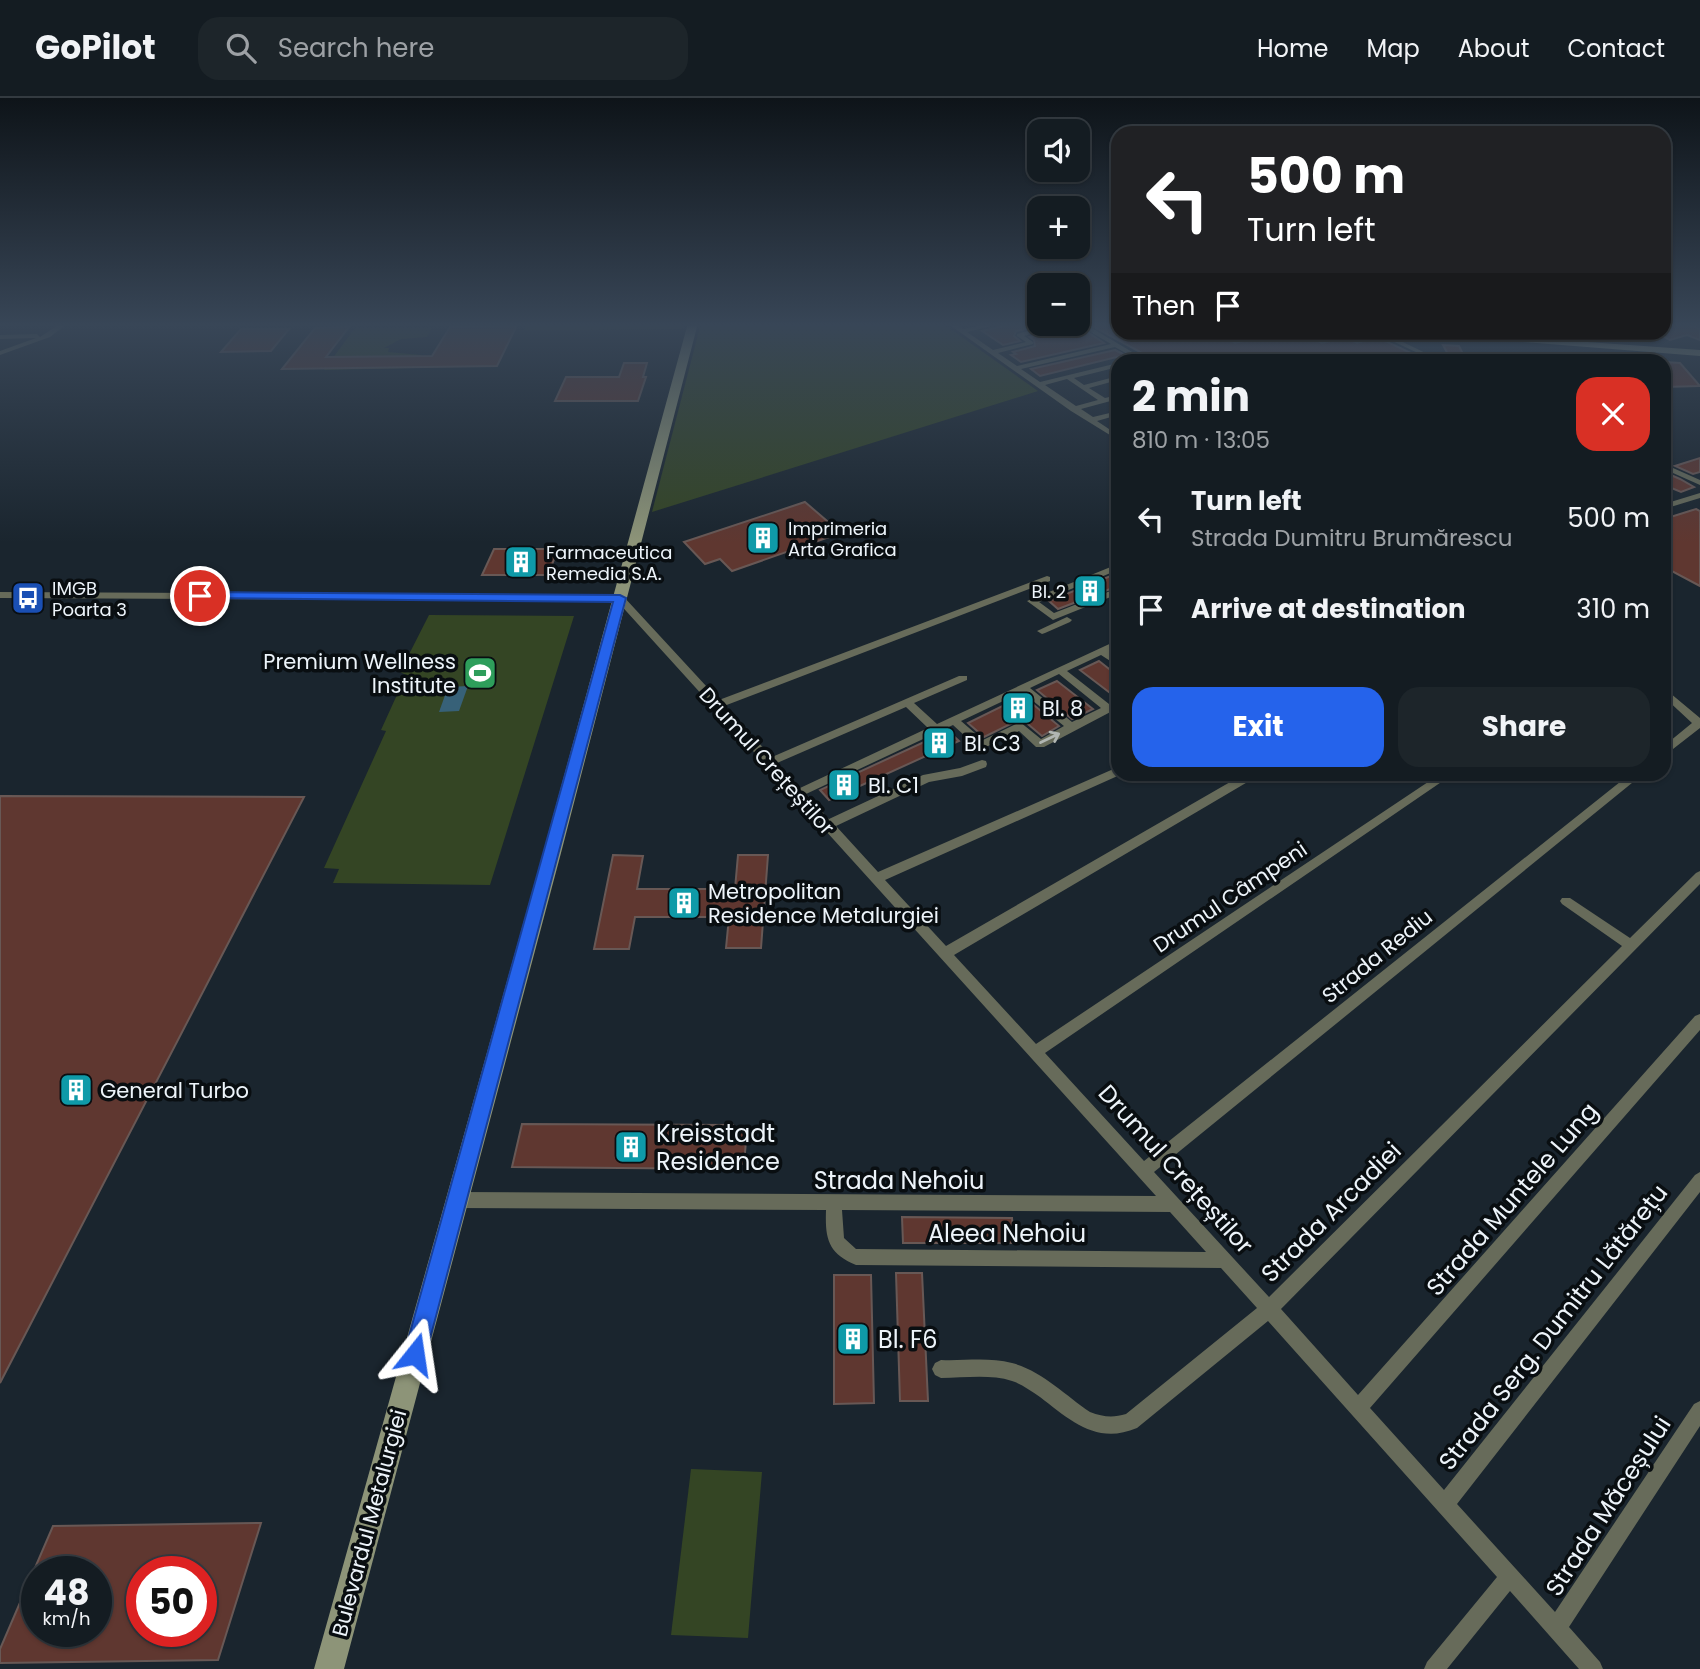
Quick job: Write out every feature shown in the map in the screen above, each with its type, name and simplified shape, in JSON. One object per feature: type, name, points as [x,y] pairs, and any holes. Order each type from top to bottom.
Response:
[{"type":"main road","name":"Bulevardul Metalurgiei","points":[[329,1669],[674,396]]},
{"type":"street","points":[[1056,396],[1111,434]]},
{"type":"street","points":[[1097,396],[1104,401]]},
{"type":"street","points":[[1074,409],[1111,399]]},
{"type":"street","points":[[1091,421],[1111,415]]},
{"type":"street","points":[[1671,469],[1700,483]]},
{"type":"street","points":[[1671,505],[1700,495]]},
{"type":"street","points":[[1111,570],[1032,601],[1053,617],[1111,594]]},
{"type":"street","points":[[716,705],[1047,579]]},
{"type":"street","points":[[0,594],[620,598]]},
{"type":"street","name":"Drumul Crețeștilor","points":[[620,598],[796,794],[1269,1309],[1593,1669]]},
{"type":"street","points":[[1042,631],[1111,602]]},
{"type":"street","points":[[796,794],[1111,646]]},
{"type":"street","points":[[1102,651],[1111,658]]},
{"type":"street","points":[[1060,670],[1111,704]]},
{"type":"street","points":[[768,762],[963,678]]},
{"type":"street","points":[[1023,688],[1071,727]]},
{"type":"street","points":[[1671,697],[1700,724],[1671,747]]},
{"type":"street","points":[[907,702],[935,729]]},
{"type":"street","points":[[954,720],[982,745],[1020,726],[1040,744],[1111,707]]},
{"type":"street","points":[[826,826],[927,778],[962,772],[982,764]]},
{"type":"street","points":[[875,879],[1111,774]]},
{"type":"street","points":[[944,954],[1240,781]]},
{"type":"street","name":"Drumul Câmpeni","points":[[1034,1053],[1437,781]]},
{"type":"street","name":"Strada Rediu","points":[[1143,1171],[1628,781]]},
{"type":"street","name":"Strada Arcadiei","points":[[941,1369],[1013,1372],[1069,1409],[1105,1426],[1120,1427],[1131,1422],[1269,1309],[1700,876]]},
{"type":"street","points":[[1566,901],[1631,945]]},
{"type":"street","name":"Strada Muntele Lung","points":[[1357,1409],[1700,1020]]},
{"type":"street","name":"Strada Serg. Dumitru Lătărețu","points":[[1444,1505],[1700,1180]]},
{"type":"street","name":"Strada Nehoiu","points":[[457,1200],[1173,1204]]},
{"type":"street","name":"Aleea Nehoiu","points":[[834,1202],[834,1238],[837,1245],[856,1257],[1223,1260]]},
{"type":"street","name":"Strada Măceșului","points":[[1556,1628],[1700,1410]]},
{"type":"street","points":[[1434,1669],[1509,1577]]},
{"type":"green space","points":[[682,396],[1021,396],[652,512]]},
{"type":"green space","points":[[429,615],[574,616],[490,885],[333,883],[339,869],[324,868],[386,731],[381,730],[406,675],[400,672]]},
{"type":"green space","points":[[691,1469],[762,1472],[748,1638],[671,1635]]},
{"type":"water","points":[[468,686],[459,711],[439,712],[448,687]]},
{"type":"building","points":[[557,396],[640,396],[638,401],[555,401]]},
{"type":"building","points":[[1700,458],[1700,472],[1693,474],[1675,466]]},
{"type":"building","points":[[1671,475],[1694,487],[1681,492],[1671,488]]},
{"type":"building","name":"Imprimeria Arta Grafica","points":[[805,502],[841,533],[732,571],[720,559],[705,564],[684,542]]},
{"type":"building","points":[[1696,509],[1700,511],[1700,586],[1671,571],[1671,517]]},
{"type":"building","name":"Farmaceutica Remedia S.A.","points":[[494,549],[558,549],[548,575],[482,575]]},
{"type":"building","name":"Bl. 2","points":[[1111,576],[1111,589],[1058,609],[1049,601]]},
{"type":"building","points":[[1099,661],[1111,670],[1111,694],[1080,670]]},
{"type":"building","points":[[1057,681],[1093,709],[1072,719],[1037,690]]},
{"type":"building","name":"Bl. 8","points":[[1023,696],[1059,726],[1042,736],[1023,720],[1019,720],[984,737],[968,723]]},
{"type":"building","points":[[948,731],[959,741],[829,800],[820,790]]},
{"type":"building","name":"General Turbo","points":[[0,796],[304,797],[0,1383]]},
{"type":"building","name":"Metropolitan Residence Metalurgiei","points":[[613,855],[643,856],[637,889],[735,889],[738,855],[768,855],[761,948],[726,948],[729,917],[635,917],[629,949],[594,949]]},
{"type":"building","name":"Kreisstadt Residence","points":[[522,1124],[733,1125],[732,1130],[747,1130],[744,1164],[730,1164],[729,1169],[512,1167]]},
{"type":"building","points":[[902,1217],[1012,1218],[1014,1243],[903,1243]]},
{"type":"building","points":[[896,1273],[922,1273],[928,1401],[900,1401]]},
{"type":"building","name":"Bl. F6","points":[[834,1275],[871,1275],[874,1403],[834,1404]]},
{"type":"building","points":[[261,1523],[218,1660],[0,1663],[0,1649],[21,1600],[21,1647],[112,1647],[112,1556],[40,1556],[53,1526]]},
{"type":"place","name":"Imprimeria Arta Grafica","points":[[763,538]]},
{"type":"place","name":"Farmaceutica Remedia S.A.","points":[[521,562]]},
{"type":"place","name":"Bl. 2","points":[[1090,591]]},
{"type":"place","name":"IMGB Poarta 3","points":[[28,598]]},
{"type":"place","name":"Premium Wellness Institute","points":[[480,673]]},
{"type":"place","name":"Bl. 8","points":[[1018,708]]},
{"type":"place","name":"Bl. C3","points":[[939,743]]},
{"type":"place","name":"Bl. C1","points":[[844,785]]},
{"type":"place","name":"Metropolitan Residence Metalurgiei","points":[[684,903]]},
{"type":"place","name":"General Turbo","points":[[76,1090]]},
{"type":"place","name":"Kreisstadt Residence","points":[[631,1147]]},
{"type":"place","name":"Bl. F6","points":[[853,1339]]},
{"type":"route","points":[[200,596],[620,598],[415,1354]]}]
